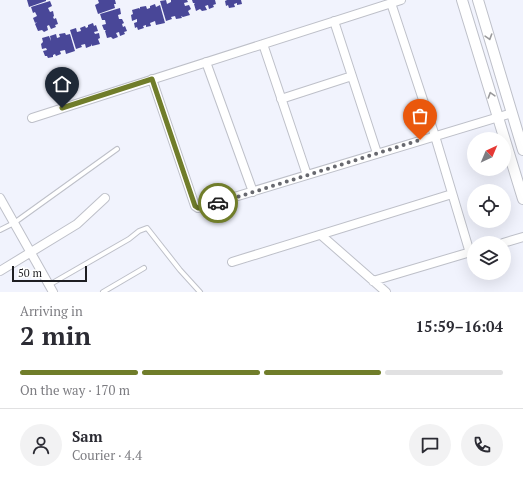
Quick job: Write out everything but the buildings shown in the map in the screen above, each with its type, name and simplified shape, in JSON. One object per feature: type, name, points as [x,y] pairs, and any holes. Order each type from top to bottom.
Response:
[{"type":"street","points":[[32,118],[401,0]]},
{"type":"street","points":[[462,0],[523,199]]},
{"type":"street","points":[[478,0],[523,150]]},
{"type":"street","points":[[391,3],[467,238]]},
{"type":"street","points":[[334,21],[377,153]]},
{"type":"street","points":[[263,44],[307,175]]},
{"type":"street","points":[[206,62],[253,192]]},
{"type":"street","points":[[281,99],[352,76]]},
{"type":"street","points":[[152,79],[196,207],[200,208],[512,113]]},
{"type":"street","points":[[232,262],[452,194]]},
{"type":"street","points":[[0,198],[51,289]]},
{"type":"street","points":[[0,271],[77,224],[105,198]]},
{"type":"street","points":[[321,235],[386,292]]},
{"type":"street","points":[[511,241],[523,237]]},
{"type":"street","points":[[373,281],[467,253]]},
{"type":"lane","points":[[0,230],[14,223],[117,149]]},
{"type":"lane","points":[[51,289],[139,231],[147,228],[180,270],[200,292]]},
{"type":"lane","points":[[103,292],[144,268]]},
{"type":"way so far","points":[[218,203],[420,140]]},
{"type":"route","points":[[62,108],[152,79],[195,206],[200,208],[218,203]]}]
